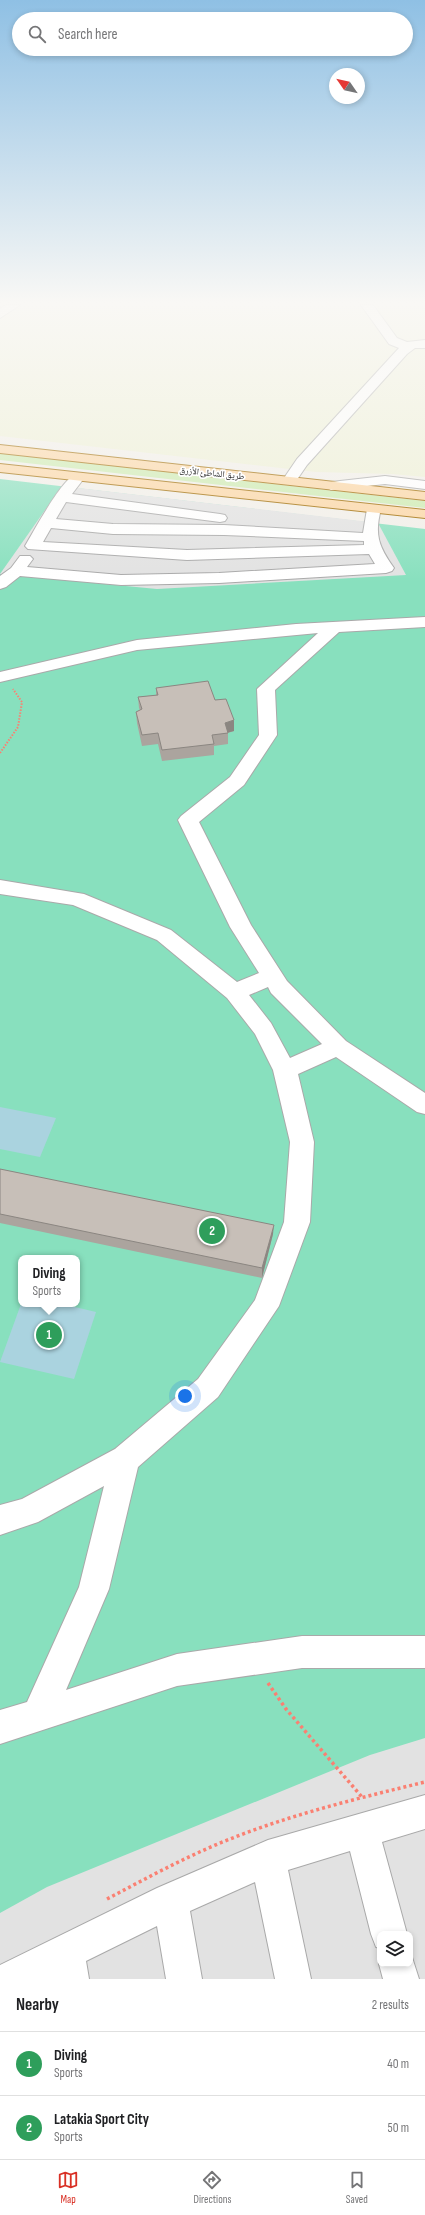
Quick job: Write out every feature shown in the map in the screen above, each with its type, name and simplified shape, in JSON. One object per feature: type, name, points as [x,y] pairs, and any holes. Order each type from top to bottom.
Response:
[{"type":"main road","name":"طريق الشاطئ الأزرق","points":[[0,449],[425,496]]},
{"type":"main road","name":"طريق الشاطئ الأزرق","points":[[0,468],[425,514]]},
{"type":"street","points":[[289,482],[302,462],[360,397]]},
{"type":"street","points":[[1,585],[17,571],[62,497],[78,477]]},
{"type":"street","points":[[331,486],[385,480],[425,485]]},
{"type":"street","points":[[62,497],[371,543]]},
{"type":"street","points":[[17,571],[121,580],[219,578],[386,568],[371,543],[370,522],[374,509]]},
{"type":"street","points":[[47,523],[113,529],[224,530],[371,543]]},
{"type":"street","points":[[33,546],[187,555],[371,543]]},
{"type":"street","points":[[1,674],[137,645],[296,629],[425,622]]},
{"type":"street","points":[[334,627],[266,689],[268,735],[237,781],[188,820],[241,927],[279,987],[338,1047],[425,1105]]},
{"type":"street","points":[[0,887],[77,899],[164,935],[235,992],[263,1029],[285,1070],[302,1142],[297,1222],[266,1306],[208,1388],[125,1459],[27,1512],[0,1520]]},
{"type":"street","points":[[235,992],[272,976]]},
{"type":"street","points":[[285,1070],[338,1047]]},
{"type":"street","points":[[38,1714],[94,1589],[125,1459]]},
{"type":"street","points":[[0,1727],[177,1670],[302,1652],[425,1652]]},
{"type":"street","points":[[10,1979],[68,1965],[170,1901],[268,1858],[362,1814],[425,1812]]},
{"type":"street","points":[[362,1814],[388,1931]]},
{"type":"street","points":[[268,1858],[293,1979]]},
{"type":"street","points":[[170,1901],[184,1979]]},
{"type":"street","points":[[398,1967],[401,1979]]},
{"type":"path","points":[[0,753],[18,727],[22,702],[1,674]]},
{"type":"path","points":[[260,1658],[265,1676],[274,1694],[362,1814]]},
{"type":"green space","points":[[0,397],[425,397],[425,477],[392,474],[316,472],[0,436]]},
{"type":"green space","points":[[0,453],[425,501],[425,508],[0,460]]},
{"type":"green space","points":[[0,479],[425,529],[425,1979],[0,1979]]},
{"type":"shaded area","points":[[62,486],[378,523],[406,575],[157,589],[0,574]]},
{"type":"shaded area","points":[[425,1738],[425,1979],[0,1979],[0,1913],[47,1887],[370,1755]]},
{"type":"water","points":[[0,1107],[56,1118],[40,1157],[0,1149]]},
{"type":"water","points":[[20,1307],[75,1307],[96,1312],[74,1379],[0,1362]]},
{"type":"building","points":[[208,681],[215,700],[226,699],[234,720],[225,723],[228,733],[212,735],[214,744],[162,750],[158,733],[142,735],[136,712],[142,709],[138,697],[158,695],[156,688]]},
{"type":"building","points":[[0,1169],[274,1225],[262,1268],[0,1214]]},
{"type":"place","name":"Latakia Sport City","points":[[212,1231]]},
{"type":"place","name":"Diving","points":[[49,1335]]}]
